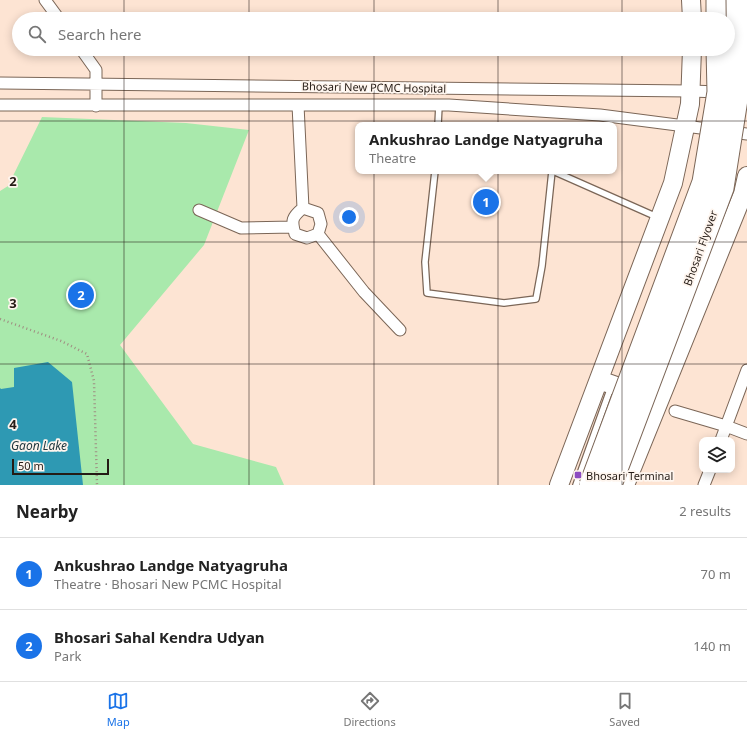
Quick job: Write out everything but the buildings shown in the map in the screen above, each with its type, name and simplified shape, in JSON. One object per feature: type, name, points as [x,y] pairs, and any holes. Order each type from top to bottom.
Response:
[{"type":"highway","points":[[717,0],[717,12]]},
{"type":"highway","name":"Bhosari Flyover","points":[[611,485],[723,188],[738,93],[737,0]]},
{"type":"highway","name":"Bhosari Flyover","points":[[590,485],[703,182],[718,92],[717,56]]},
{"type":"main road","points":[[691,0],[692,12]]},
{"type":"main road","points":[[559,485],[605,382],[659,218],[673,183],[690,104],[692,56]]},
{"type":"main road","points":[[625,485],[743,194],[747,176]]},
{"type":"main road","points":[[605,382],[659,401]]},
{"type":"street","points":[[45,0],[54,12]]},
{"type":"street","points":[[86,56],[96,70],[96,106]]},
{"type":"street","name":"Bhosari New PCMC Hospital","points":[[0,83],[690,91],[747,94]]},
{"type":"street","points":[[298,105],[303,208]]},
{"type":"street","name":"Bhosari New PCMC Hospital","points":[[2,107],[439,105],[622,117],[685,127],[747,134]]},
{"type":"street","points":[[303,208],[294,215],[292,224],[295,234],[307,238],[318,234]]},
{"type":"street","points":[[303,208],[318,214],[321,224],[318,234]]},
{"type":"street","points":[[199,210],[241,228],[293,227]]},
{"type":"street","points":[[318,234],[364,292],[400,330]]},
{"type":"street","points":[[722,437],[747,370]]},
{"type":"street","points":[[675,411],[726,426],[747,434]]},
{"type":"street","points":[[704,485],[709,473]]},
{"type":"lane","points":[[438,122],[439,105]]},
{"type":"lane","points":[[435,174],[425,262],[428,293],[504,303],[536,299],[542,266],[553,174]]},
{"type":"lane","points":[[560,174],[659,218]]},
{"type":"lane","points":[[576,485],[605,382]]},
{"type":"path","points":[[0,320],[61,341],[87,354],[94,381],[98,485]]},
{"type":"green space","points":[[42,117],[186,123],[249,130],[204,245],[120,345],[193,444],[276,467],[284,485],[0,485],[0,191],[8,186]]},
{"type":"water","name":"Gaon Lake","points":[[48,362],[72,382],[83,485],[0,485],[0,388],[14,387],[14,368]]},
{"type":"place","name":"Ankushrao Landge Natyagruha","points":[[486,202]]},
{"type":"place","name":"Bhosari Sahal Kendra Udyan","points":[[81,295]]},
{"type":"place","name":"Bhosari Terminal","points":[[578,475]]}]
